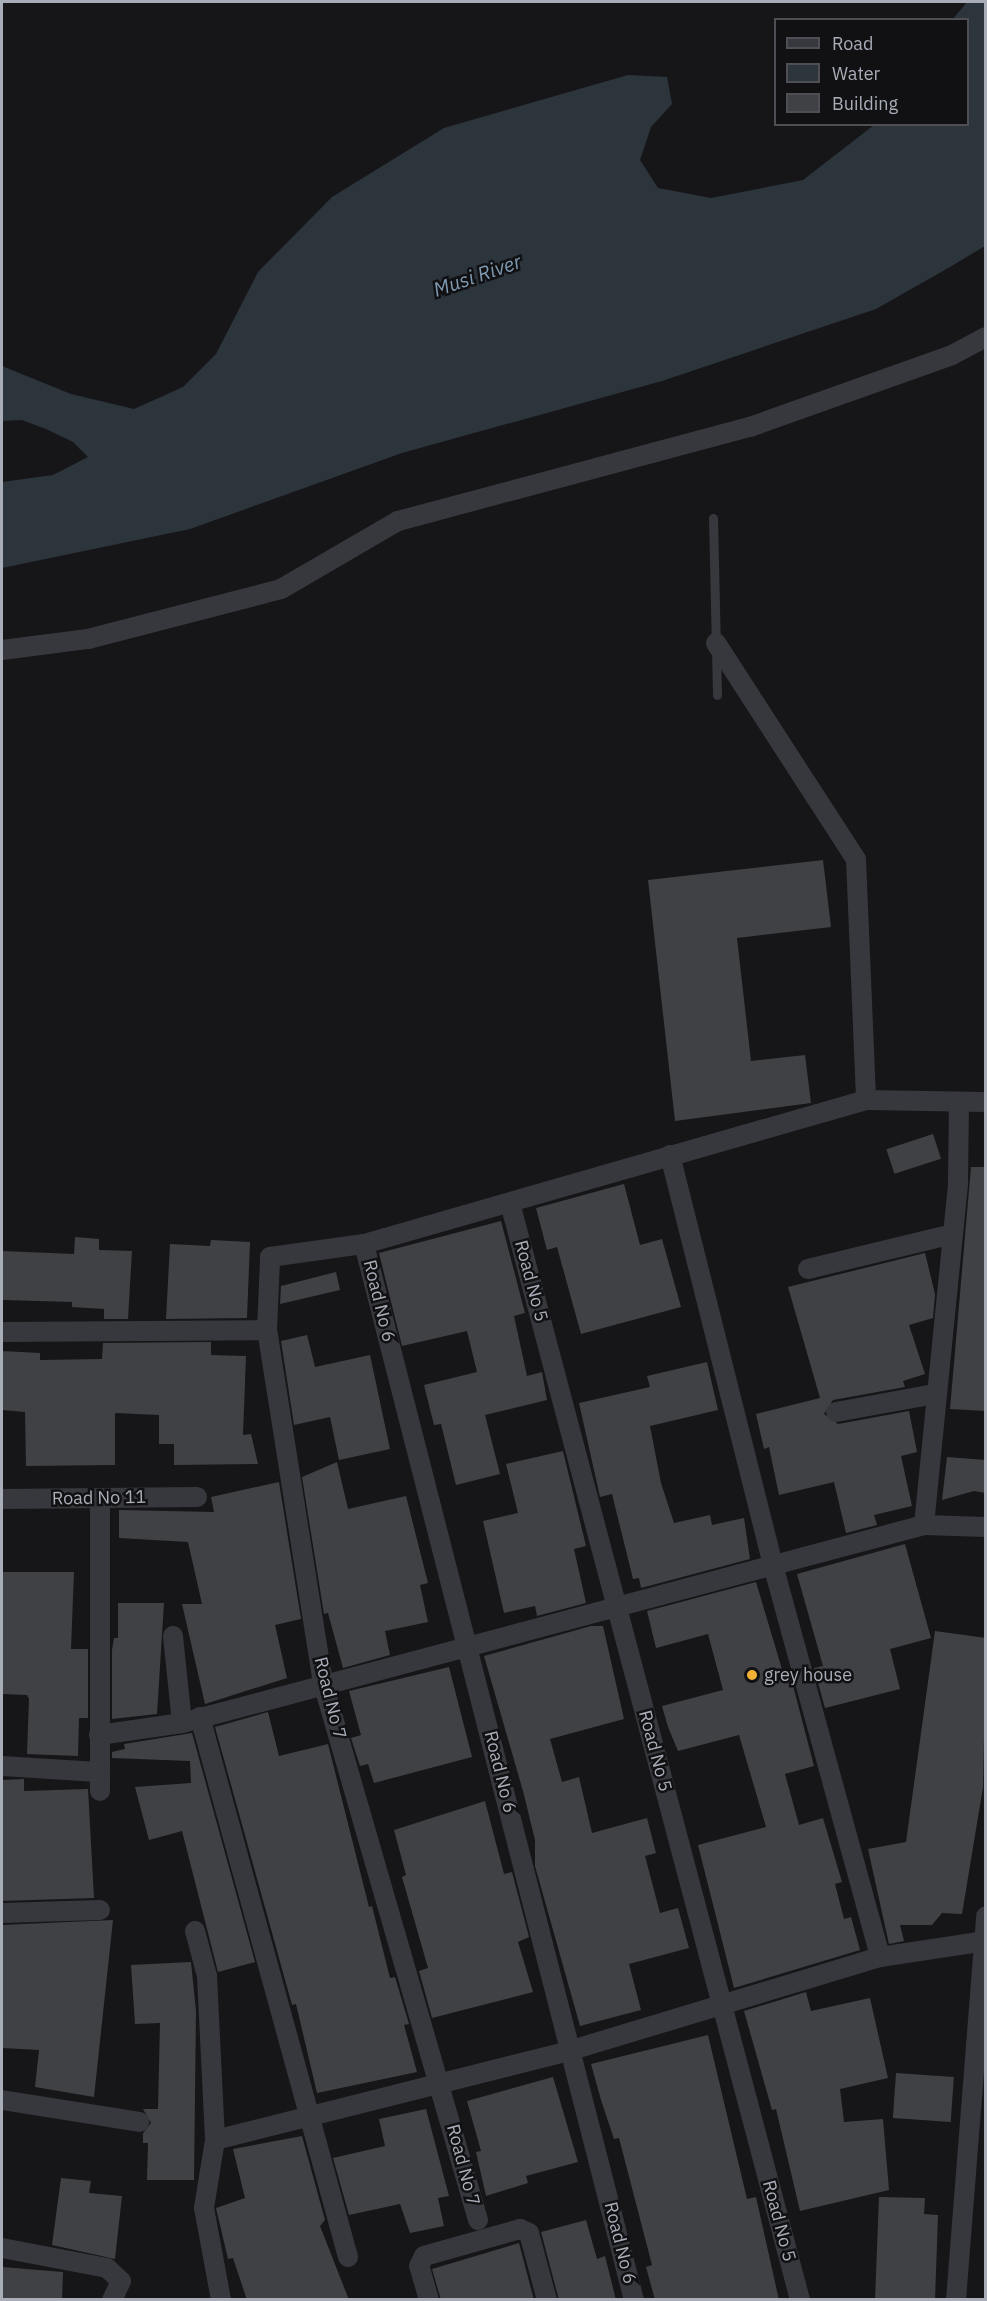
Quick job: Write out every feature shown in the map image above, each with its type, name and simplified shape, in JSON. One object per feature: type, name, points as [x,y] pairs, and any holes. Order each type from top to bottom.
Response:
[{"type":"street","points":[[2,650],[88,639],[281,589],[398,521],[750,426],[952,355],[986,337]]},
{"type":"street","points":[[716,643],[856,859],[866,1100]]},
{"type":"street","points":[[364,1244],[866,1100],[986,1102]]},
{"type":"street","points":[[924,1525],[935,1394],[953,1234],[959,1102]]},
{"type":"street","points":[[670,1155],[773,1564],[880,1957]]},
{"type":"street","name":"Road No 5","points":[[510,1203],[800,2300]]},
{"type":"street","points":[[808,1269],[953,1234]]},
{"type":"street","name":"Road No 7","points":[[364,1244],[270,1257],[267,1330],[323,1683],[442,2085],[478,2220]]},
{"type":"street","name":"Road No 6","points":[[364,1244],[572,2050],[634,2300]]},
{"type":"street","points":[[2,1332],[267,1330]]},
{"type":"street","points":[[836,1412],[935,1394]]},
{"type":"street","name":"Road No 11","points":[[2,1499],[197,1497]]},
{"type":"street","points":[[2,1766],[99,1781],[100,1498]]},
{"type":"street","points":[[99,1735],[182,1723],[468,1644],[924,1525],[986,1527]]},
{"type":"street","points":[[173,1636],[182,1723]]},
{"type":"street","points":[[201,1717],[348,2257]]},
{"type":"street","points":[[2,1913],[99,1910]]},
{"type":"street","points":[[956,2300],[986,1916]]},
{"type":"street","points":[[195,1931],[207,1976],[215,2140],[204,2208],[221,2300]]},
{"type":"street","points":[[215,2140],[442,2085],[572,2050],[880,1957],[984,1940]]},
{"type":"street","points":[[2,2100],[139,2122]]},
{"type":"street","points":[[429,2300],[418,2266],[424,2256],[520,2229],[529,2234],[547,2300]]},
{"type":"street","points":[[2,2248],[107,2268],[121,2281],[112,2300]]},
{"type":"lane","points":[[713,518],[717,695]]},
{"type":"water","name":"Musi River","points":[[967,2],[985,2],[985,246],[950,267],[876,309],[662,381],[402,453],[190,529],[2,568],[2,482],[53,475],[88,457],[73,442],[46,429],[22,420],[2,421],[2,366],[71,394],[134,409],[183,387],[216,354],[258,272],[332,197],[444,128],[628,75],[667,77],[672,104],[651,127],[640,160],[658,188],[711,198],[803,180],[873,126],[969,126],[969,18],[954,18]]},
{"type":"building","points":[[823,860],[831,927],[737,938],[751,1061],[805,1055],[811,1103],[675,1121],[648,880]]},
{"type":"building","points":[[933,1134],[941,1159],[894,1174],[886,1149]]},
{"type":"building","points":[[971,1167],[986,1167],[986,1411],[950,1409]]},
{"type":"building","points":[[624,1184],[640,1245],[662,1239],[681,1307],[581,1334],[557,1247],[547,1250],[536,1208]]},
{"type":"building","points":[[501,1221],[525,1313],[514,1316],[527,1376],[542,1372],[547,1400],[485,1415],[500,1474],[456,1485],[441,1424],[434,1425],[424,1385],[477,1372],[467,1331],[402,1346],[379,1253]]},
{"type":"building","points":[[75,1237],[99,1239],[99,1250],[132,1251],[128,1319],[104,1319],[104,1309],[72,1307],[72,1302],[2,1300],[2,1251],[74,1254]]},
{"type":"building","points":[[211,1240],[250,1242],[247,1318],[166,1319],[170,1244],[210,1246]]},
{"type":"building","points":[[925,1253],[935,1294],[933,1318],[909,1325],[925,1374],[903,1381],[905,1387],[833,1400],[824,1414],[838,1424],[909,1411],[917,1452],[901,1456],[912,1506],[874,1515],[877,1525],[846,1533],[834,1482],[779,1495],[769,1447],[764,1449],[756,1414],[820,1398],[788,1287]]},
{"type":"building","points":[[336,1272],[340,1290],[280,1304],[281,1286]]},
{"type":"building","points":[[307,1335],[315,1367],[370,1355],[390,1449],[339,1460],[330,1417],[294,1425],[281,1341]]},
{"type":"building","points":[[211,1342],[211,1355],[246,1356],[243,1435],[251,1434],[258,1464],[174,1465],[174,1444],[159,1444],[159,1415],[115,1413],[115,1465],[26,1466],[25,1412],[2,1410],[2,1351],[40,1353],[40,1360],[102,1359],[103,1343]]},
{"type":"building","points":[[707,1362],[718,1410],[650,1426],[661,1483],[674,1523],[710,1515],[712,1525],[744,1518],[750,1559],[641,1588],[639,1578],[633,1579],[612,1494],[600,1497],[579,1403],[650,1387],[647,1376]]},
{"type":"building","points":[[563,1451],[586,1546],[574,1549],[586,1603],[537,1616],[535,1606],[504,1613],[483,1521],[518,1513],[506,1464]]},
{"type":"building","points":[[947,1457],[986,1460],[986,1493],[974,1491],[942,1500]]},
{"type":"building","points":[[337,1462],[348,1509],[406,1496],[428,1583],[420,1585],[428,1622],[385,1631],[390,1655],[343,1668],[328,1613],[324,1614],[302,1477]]},
{"type":"building","points":[[279,1482],[301,1619],[275,1625],[287,1678],[205,1704],[182,1604],[202,1604],[188,1542],[119,1538],[119,1510],[214,1512],[211,1497]]},
{"type":"building","points":[[905,1544],[931,1638],[890,1649],[900,1689],[825,1708],[814,1668],[823,1666],[797,1574]]},
{"type":"building","points":[[2,1572],[74,1572],[71,1649],[88,1649],[88,1718],[79,1718],[78,1756],[27,1754],[29,1699],[27,1695],[2,1694]]},
{"type":"building","points":[[756,1582],[784,1676],[790,1674],[814,1766],[785,1774],[799,1825],[823,1818],[842,1882],[835,1884],[844,1919],[851,1917],[860,1950],[734,1988],[698,1845],[766,1827],[739,1735],[678,1751],[668,1727],[662,1706],[723,1690],[708,1634],[656,1648],[647,1611]]},
{"type":"building","points":[[118,1603],[164,1603],[157,1714],[112,1719],[112,1650],[114,1638],[118,1638]]},
{"type":"building","points":[[591,1626],[603,1626],[624,1719],[550,1739],[562,1782],[579,1777],[592,1833],[647,1818],[656,1853],[645,1856],[660,1913],[678,1908],[689,1948],[629,1964],[641,2010],[580,2026],[535,1866],[535,1840],[523,1791],[484,1656]]},
{"type":"building","points":[[935,1631],[986,1638],[983,1787],[962,1914],[942,1913],[932,1925],[900,1925],[904,1941],[889,1944],[868,1849],[906,1842]]},
{"type":"building","points":[[449,1667],[472,1757],[374,1783],[368,1764],[360,1766],[351,1738],[361,1735],[349,1691]]},
{"type":"building","points":[[268,1712],[279,1756],[328,1744],[369,1907],[372,1906],[390,1978],[395,1977],[409,2024],[404,2025],[417,2072],[317,2093],[296,2004],[292,2005],[215,1727]]},
{"type":"building","points":[[192,1733],[255,1962],[218,1972],[182,1831],[149,1840],[135,1787],[191,1783],[190,1761],[112,1758],[112,1752],[125,1749],[124,1744]]},
{"type":"building","points":[[24,1779],[24,1791],[88,1789],[94,1898],[2,1901],[2,1780]]},
{"type":"building","points":[[485,1801],[504,1874],[512,1872],[529,1937],[518,1942],[533,1992],[432,2018],[419,1971],[428,1968],[402,1877],[406,1875],[394,1830]]},
{"type":"building","points":[[113,1920],[94,2097],[35,2087],[39,2050],[2,2048],[2,1925]]},
{"type":"building","points":[[191,1962],[196,2011],[194,2180],[147,2180],[148,2143],[143,2143],[143,2133],[151,2123],[143,2109],[158,2109],[160,2023],[135,2024],[131,1965]]},
{"type":"building","points":[[806,1992],[811,2011],[870,1998],[888,2078],[840,2089],[844,2122],[883,2119],[889,2190],[800,2211],[776,2109],[772,2110],[744,2011]]},
{"type":"building","points":[[708,2035],[747,2199],[756,2197],[779,2300],[655,2300],[646,2267],[652,2265],[619,2138],[614,2139],[591,2064]]},
{"type":"building","points":[[896,2073],[954,2077],[951,2122],[893,2118]]},
{"type":"building","points":[[553,2077],[578,2162],[526,2176],[528,2183],[486,2196],[476,2152],[481,2151],[467,2101]]},
{"type":"building","points":[[426,2109],[449,2196],[438,2198],[444,2226],[410,2233],[400,2204],[349,2215],[333,2158],[385,2146],[379,2119]]},
{"type":"building","points":[[302,2136],[325,2220],[320,2226],[349,2300],[247,2300],[233,2258],[228,2259],[216,2208],[245,2198],[233,2149]]},
{"type":"building","points":[[61,2178],[91,2181],[89,2193],[122,2196],[115,2259],[52,2245]]},
{"type":"building","points":[[879,2197],[925,2198],[924,2214],[938,2215],[935,2300],[875,2300]]},
{"type":"building","points":[[586,2220],[597,2259],[605,2256],[616,2300],[559,2300],[541,2232]]},
{"type":"building","points":[[519,2243],[534,2300],[441,2300],[432,2269]]},
{"type":"building","points":[[2,2267],[63,2272],[62,2300],[2,2300]]},
{"type":"place","name":"grey house","points":[[752,1675]]}]
